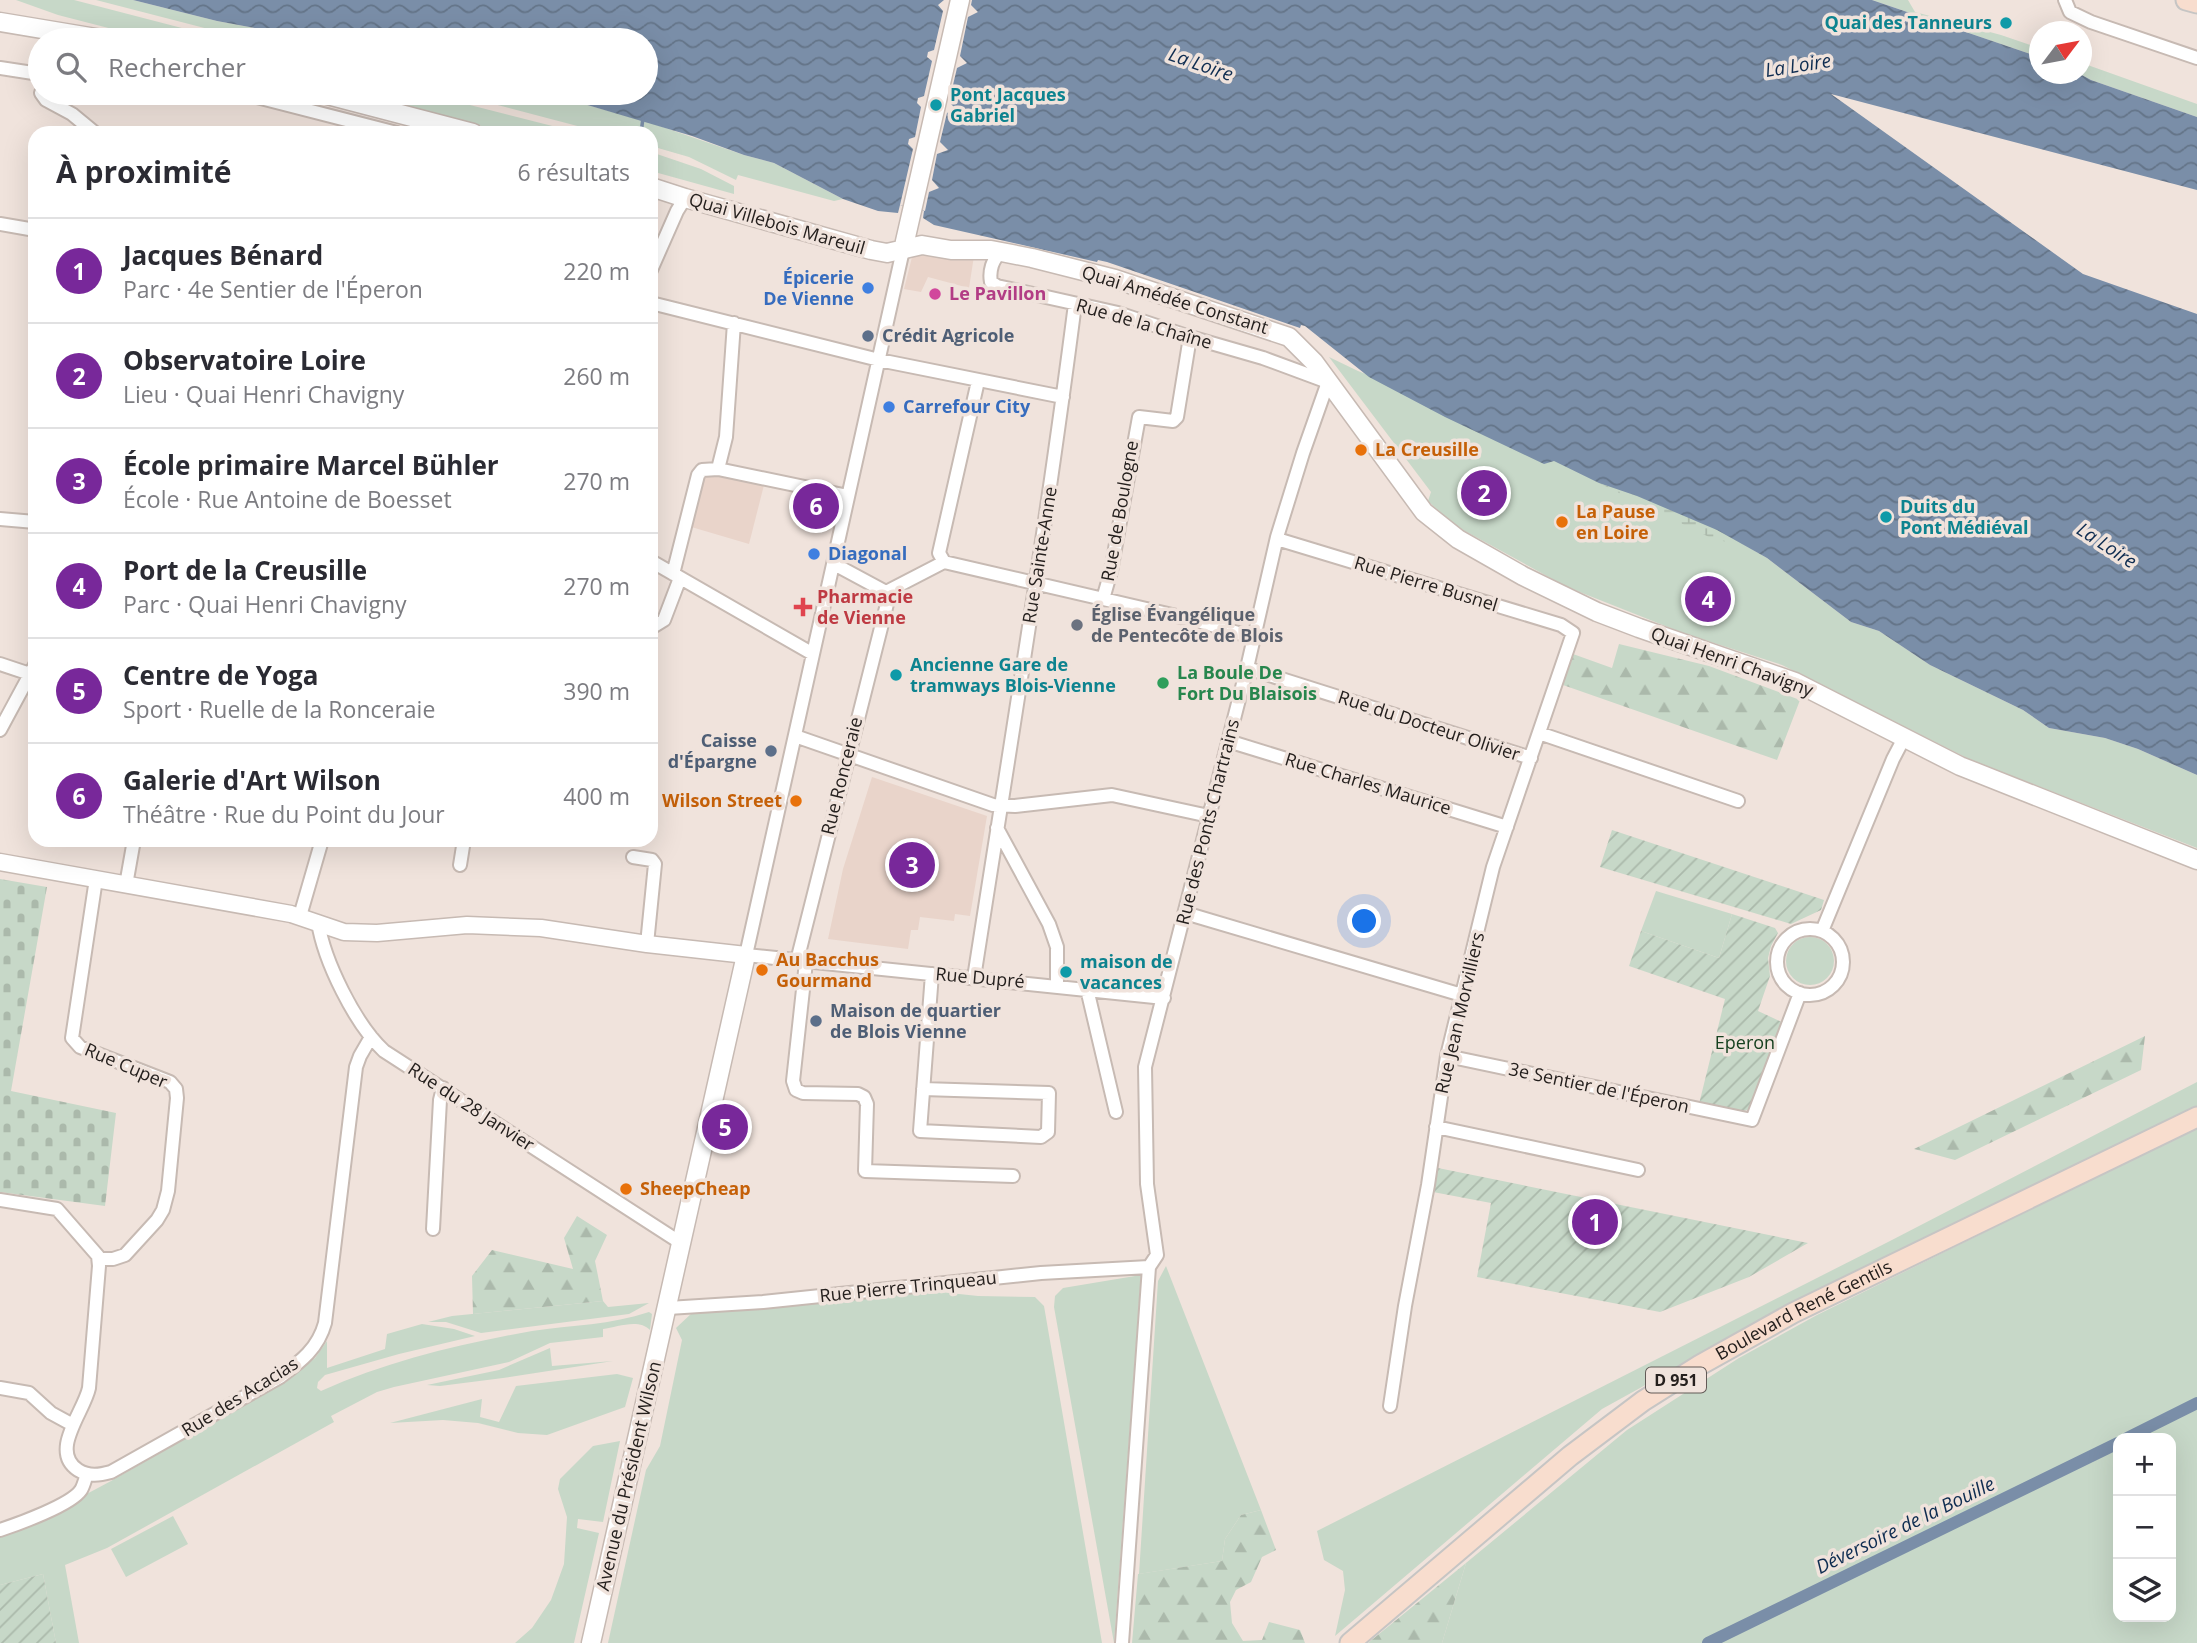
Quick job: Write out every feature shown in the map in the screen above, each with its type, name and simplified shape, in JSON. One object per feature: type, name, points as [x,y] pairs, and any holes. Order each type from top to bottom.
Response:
[{"type":"main road","points":[[903,250],[960,0]]},
{"type":"main road","points":[[2186,0],[2197,3]]},
{"type":"main road","points":[[0,22],[36,28]]},
{"type":"main road","points":[[366,105],[446,126]]},
{"type":"main road","name":"Quai Villebois Mareuil","points":[[658,189],[887,253],[922,245],[951,250],[1002,252]]},
{"type":"main road","name":"Quai Amédée Constant","points":[[1002,252],[1115,279],[1276,331],[1289,337],[1304,350],[1328,382]]},
{"type":"main road","name":"Quai Henri Chavigny","points":[[1328,382],[1424,512],[1458,539],[1523,576],[1587,607],[1639,628],[1795,682],[1989,779],[2197,860]]},
{"type":"main road","name":"Avenue du Président Wilson","points":[[591,1643],[746,955]]},
{"type":"main road","name":"Boulevard René Gentils","points":[[1350,1643],[1570,1456],[1643,1401],[1689,1372],[1793,1313],[2197,1117]]},
{"type":"street","points":[[2065,0],[2070,12],[2091,22],[2197,58]]},
{"type":"street","points":[[0,68],[28,72]]},
{"type":"street","points":[[55,105],[87,126]]},
{"type":"street","points":[[281,105],[351,126]]},
{"type":"street","points":[[658,255],[685,198]]},
{"type":"street","points":[[0,224],[28,229]]},
{"type":"street","points":[[0,862],[300,916],[344,932],[359,934],[467,925],[541,928],[746,955],[903,250]]},
{"type":"street","name":"Rue de la Chaîne","points":[[1002,252],[994,260],[989,275],[991,282],[997,286],[1118,313],[1263,358],[1328,382]]},
{"type":"street","name":"Rue Sainte-Anne","points":[[974,978],[1036,583],[1075,304]]},
{"type":"street","points":[[658,305],[879,360],[1063,397]]},
{"type":"street","points":[[718,469],[726,437],[734,323]]},
{"type":"street","name":"Rue de Boulogne","points":[[1103,599],[1111,571],[1139,417],[1173,421],[1177,417],[1189,337]]},
{"type":"street","points":[[944,562],[939,553],[978,381]]},
{"type":"street","name":"Rue des Ponts Chartrains","points":[[1122,1643],[1149,1267],[1157,1255],[1147,1184],[1145,1067],[1255,638],[1277,539],[1328,382]]},
{"type":"street","points":[[658,624],[664,620],[676,576],[698,475],[705,469],[718,469],[848,496]]},
{"type":"street","points":[[0,519],[28,521]]},
{"type":"street","name":"Rue Pierre Busnel","points":[[1277,539],[1561,625],[1573,632]]},
{"type":"street","points":[[834,564],[886,592],[944,562],[1198,621],[1255,638]]},
{"type":"street","points":[[658,565],[813,654]]},
{"type":"street","name":"Rue Ronceraie","points":[[886,592],[888,600],[848,755],[801,961],[793,1081],[796,1090],[803,1093],[858,1094],[864,1097],[867,1104],[866,1171],[1013,1176]]},
{"type":"street","name":"Rue Jean Morvilliers","points":[[1390,1406],[1447,1056],[1493,867],[1573,632]]},
{"type":"street","points":[[0,664],[28,669]]},
{"type":"street","name":"Rue du Docteur Olivier","points":[[1247,668],[1531,758]]},
{"type":"street","points":[[0,730],[28,679]]},
{"type":"street","points":[[1539,733],[1738,801]]},
{"type":"street","points":[[795,736],[1000,806],[1112,795],[1209,816]]},
{"type":"street","points":[[1822,932],[1904,738]]},
{"type":"street","name":"Rue Charles Maurice","points":[[1228,741],[1507,827]]},
{"type":"street","points":[[997,828],[1049,924],[1057,947],[1057,986]]},
{"type":"street","points":[[126,885],[133,847]]},
{"type":"street","points":[[300,916],[320,847]]},
{"type":"street","points":[[460,865],[463,847]]},
{"type":"street","points":[[633,857],[652,860],[656,864],[647,944]]},
{"type":"street","name":"Rue Cuper","points":[[96,880],[72,1038],[80,1047],[170,1082],[175,1087],[177,1097],[168,1191],[163,1210],[125,1255],[113,1259],[99,1259]]},
{"type":"street","points":[[1185,913],[1462,995]]},
{"type":"street","name":"Rue du 28 Janvier","points":[[318,922],[327,959],[371,1037],[391,1056],[681,1243]]},
{"type":"street","points":[[1802,930],[1822,932],[1832,937],[1839,946],[1842,968],[1838,979],[1821,993],[1800,993],[1790,988],[1778,971],[1779,949],[1785,940],[1802,930]]},
{"type":"street","name":"Rue Dupré","points":[[746,955],[1164,998]]},
{"type":"street","points":[[923,1089],[1049,1093],[1048,1132],[1041,1137],[920,1131],[923,1089],[932,974]]},
{"type":"street","points":[[1087,989],[1116,1112]]},
{"type":"street","name":"3e Sentier de l'Éperon","points":[[1447,1056],[1752,1120],[1800,993]]},
{"type":"street","name":"Rue des Acacias","points":[[87,1474],[111,1472],[173,1438],[279,1377],[316,1345],[325,1323],[356,1067],[371,1037]]},
{"type":"street","points":[[433,1229],[440,1100],[443,1088]]},
{"type":"street","points":[[1436,1127],[1638,1170]]},
{"type":"street","points":[[0,1200],[61,1211],[99,1259],[89,1388],[84,1407],[67,1440],[67,1453],[74,1466],[87,1474],[80,1490],[71,1498],[34,1517],[0,1530]]},
{"type":"street","name":"Rue Pierre Trinqueau","points":[[667,1308],[774,1301],[1041,1273],[1149,1267]]},
{"type":"street","points":[[0,1388],[29,1393],[51,1413],[73,1425]]},
{"type":"shaded area","points":[[974,256],[969,288],[928,277],[921,292],[904,289],[912,257]]},
{"type":"shaded area","points":[[703,472],[764,485],[749,544],[688,526]]},
{"type":"shaded area","points":[[872,777],[987,816],[970,916],[955,914],[954,921],[920,917],[918,930],[911,930],[908,949],[828,939],[843,869]]},
{"type":"green space","points":[[16,0],[74,0],[182,28],[108,28],[58,15]]},
{"type":"green space","points":[[96,0],[133,0],[255,28],[204,28]]},
{"type":"green space","points":[[1872,0],[1908,0],[1915,12],[2029,45],[2029,54]]},
{"type":"green space","points":[[2092,67],[2197,104],[2197,117],[2092,80]]},
{"type":"green space","points":[[402,105],[470,105],[553,126],[481,126]]},
{"type":"green space","points":[[498,105],[588,105],[651,123],[774,163],[843,199],[834,201],[738,175],[736,180],[689,157],[658,148],[658,126],[577,126]]},
{"type":"green space","points":[[658,154],[701,169],[734,186],[734,194],[658,173]]},
{"type":"green space","points":[[1329,357],[1358,371],[1627,477],[1767,558],[1851,622],[1879,631],[1930,665],[2023,710],[2049,728],[2105,738],[2138,749],[2197,775],[2197,848],[1971,760],[1782,665],[1683,633],[1567,587],[1454,525],[1428,501],[1431,492]]},
{"type":"green space","points":[[1599,483],[1711,528],[1747,547],[1711,538]]},
{"type":"green space","points":[[1619,644],[1709,666],[1800,700],[1777,760],[1563,685],[1573,654],[1612,668]]},
{"type":"green space","points":[[1612,830],[1824,900],[1821,910],[1791,924],[1600,867]]},
{"type":"green space","points":[[0,879],[47,887],[11,1091],[116,1113],[105,1206],[0,1192]]},
{"type":"green space","points":[[1656,891],[1732,914],[1719,958],[1641,931]]},
{"type":"green space","name":"Eperon","points":[[1732,914],[1775,928],[1778,933],[1771,946],[1768,958],[1770,976],[1758,1011],[1784,1023],[1750,1109],[1741,1112],[1699,1104],[1725,999],[1629,966],[1641,931],[1719,958]]},
{"type":"green space","points":[[1810,937],[1827,944],[1834,961],[1827,978],[1810,985],[1793,978],[1786,961],[1793,944]]},
{"type":"green space","points":[[2145,1036],[2141,1070],[1955,1160],[1914,1149]]},
{"type":"green space","points":[[2197,1082],[2197,1107],[1794,1303],[1602,1409],[1335,1636],[1345,1590],[1343,1571],[1324,1560],[1317,1531],[1890,1241]]},
{"type":"green space","points":[[2197,1129],[2197,1643],[1442,1643],[1466,1563],[1627,1430],[1739,1358],[1817,1315]]},
{"type":"green space","points":[[1438,1168],[1808,1243],[1749,1277],[1660,1312],[1477,1277],[1491,1203],[1433,1192]]},
{"type":"green space","points":[[577,1216],[607,1235],[595,1261],[603,1301],[473,1314],[472,1276],[492,1250],[573,1269],[564,1238]]},
{"type":"green space","points":[[1166,1266],[1261,1510],[1241,1515],[1225,1539],[1222,1561],[1139,1574],[1158,1281]]},
{"type":"green space","points":[[1141,1275],[1114,1643],[1054,1307],[1055,1296],[1063,1288]]},
{"type":"green space","points":[[921,1290],[978,1296],[1035,1297],[1044,1306],[1102,1643],[608,1643],[646,1470],[660,1446],[682,1340],[676,1328],[693,1312],[745,1310]]},
{"type":"green space","points":[[603,1301],[608,1307],[649,1303],[629,1314],[481,1333],[446,1322],[428,1322],[452,1316]]},
{"type":"green space","points":[[649,1312],[652,1314],[650,1330],[640,1324],[603,1329],[603,1337],[550,1343],[509,1362],[377,1392],[331,1416],[334,1422],[107,1548],[65,1565],[79,1643],[56,1643],[43,1574],[0,1585],[0,1535],[21,1529],[111,1481],[284,1382],[315,1358],[327,1341],[327,1368],[385,1349],[387,1334],[422,1324],[454,1329],[475,1336],[325,1375],[318,1382],[317,1388],[321,1391],[398,1362],[451,1348],[532,1331],[620,1320]]},
{"type":"green space","points":[[550,1348],[552,1366],[613,1361],[503,1378],[440,1386],[427,1385],[499,1370]]},
{"type":"green space","points":[[617,1374],[633,1378],[625,1407],[547,1435],[518,1433],[478,1423],[443,1420],[390,1423],[482,1399],[480,1417],[499,1422],[516,1386]]},
{"type":"green space","points":[[620,1441],[603,1522],[578,1519],[577,1528],[599,1533],[574,1643],[515,1643],[532,1628],[551,1600],[564,1564],[567,1517],[558,1489],[560,1479],[593,1446]]},
{"type":"green space","points":[[1261,1510],[1276,1550],[1262,1557],[1251,1582],[1236,1590],[1230,1602],[1232,1623],[1243,1641],[1262,1640],[1269,1622],[1300,1630],[1305,1643],[1132,1643],[1138,1574],[1222,1561],[1225,1539],[1241,1515]]},
{"type":"green space","points":[[173,1516],[188,1544],[126,1577],[111,1549]]},
{"type":"green space","points":[[1466,1563],[1442,1643],[1368,1643]]},
{"type":"green space","points":[[43,1574],[56,1643],[0,1643],[0,1585]]},
{"type":"water","name":"La Loire","points":[[133,0],[1872,0],[2029,54],[2029,84],[2092,84],[2092,80],[2197,117],[2197,190],[1831,94],[2083,274],[2197,314],[2197,775],[2138,749],[2105,738],[2049,728],[2023,710],[1930,665],[1879,631],[1851,622],[1767,558],[1717,530],[1599,483],[1554,461],[1544,464],[1445,417],[1369,377],[1305,326],[1301,325],[1300,328],[1107,262],[934,225],[923,218],[924,211],[900,205],[898,213],[878,211],[843,199],[774,163],[587,105],[658,105],[658,28],[255,28]]},
{"type":"pier","name":"Pont Jacques Gabriel","points":[[944,0],[972,0],[971,5],[978,12],[968,17],[960,56],[967,63],[957,68],[949,102],[956,109],[947,113],[940,142],[948,150],[937,154],[932,180],[939,188],[929,192],[925,211],[900,205],[913,149],[908,144],[909,139],[915,137],[921,107],[917,103],[918,98],[924,96],[932,61],[927,57],[928,52],[934,50],[943,11],[938,5]]},
{"type":"waterway","points":[[642,126],[643,118]]},
{"type":"waterway","name":"Déversoire de la Bouille","points":[[2137,1433],[2197,1403]]},
{"type":"waterway","name":"Déversoire de la Bouille","points":[[1708,1643],[2113,1445]]},
{"type":"place","name":"Quai des Tanneurs","points":[[2006,23]]},
{"type":"place","name":"Pont Jacques Gabriel","points":[[936,105]]},
{"type":"place","name":"Épicerie De Vienne","points":[[868,288]]},
{"type":"place","name":"Le Pavillon","points":[[935,294]]},
{"type":"place","name":"Crédit Agricole","points":[[868,336]]},
{"type":"place","name":"Carrefour City","points":[[889,407]]},
{"type":"place","name":"La Creusille","points":[[1361,450]]},
{"type":"place","name":"Observatoire Loire","points":[[1484,493]]},
{"type":"place","name":"Galerie d'Art Wilson","points":[[816,506]]},
{"type":"place","name":"Duits du Pont Médiéval","points":[[1886,517]]},
{"type":"place","name":"La Pause en Loire","points":[[1562,522]]},
{"type":"place","name":"Diagonal","points":[[814,554]]},
{"type":"place","name":"Port de la Creusille","points":[[1708,599]]},
{"type":"place","name":"Pharmacie de Vienne","points":[[803,607]]},
{"type":"place","name":"Église Évangélique de Pentecôte de Blois","points":[[1077,625]]},
{"type":"place","name":"Ancienne Gare de tramways Blois-Vienne","points":[[896,675]]},
{"type":"place","name":"La Boule De Fort Du Blaisois","points":[[1163,683]]},
{"type":"place","name":"Caisse d'Épargne","points":[[771,751]]},
{"type":"place","name":"Wilson Street","points":[[796,801]]},
{"type":"place","name":"École primaire Marcel Bühler","points":[[912,865]]},
{"type":"place","name":"Au Bacchus Gourmand","points":[[762,970]]},
{"type":"place","name":"maison de vacances","points":[[1066,972]]},
{"type":"place","name":"Maison de quartier de Blois Vienne","points":[[816,1021]]},
{"type":"place","name":"Centre de Yoga","points":[[725,1127]]},
{"type":"place","name":"SheepCheap","points":[[626,1189]]},
{"type":"place","name":"Jacques Bénard","points":[[1595,1222]]}]
